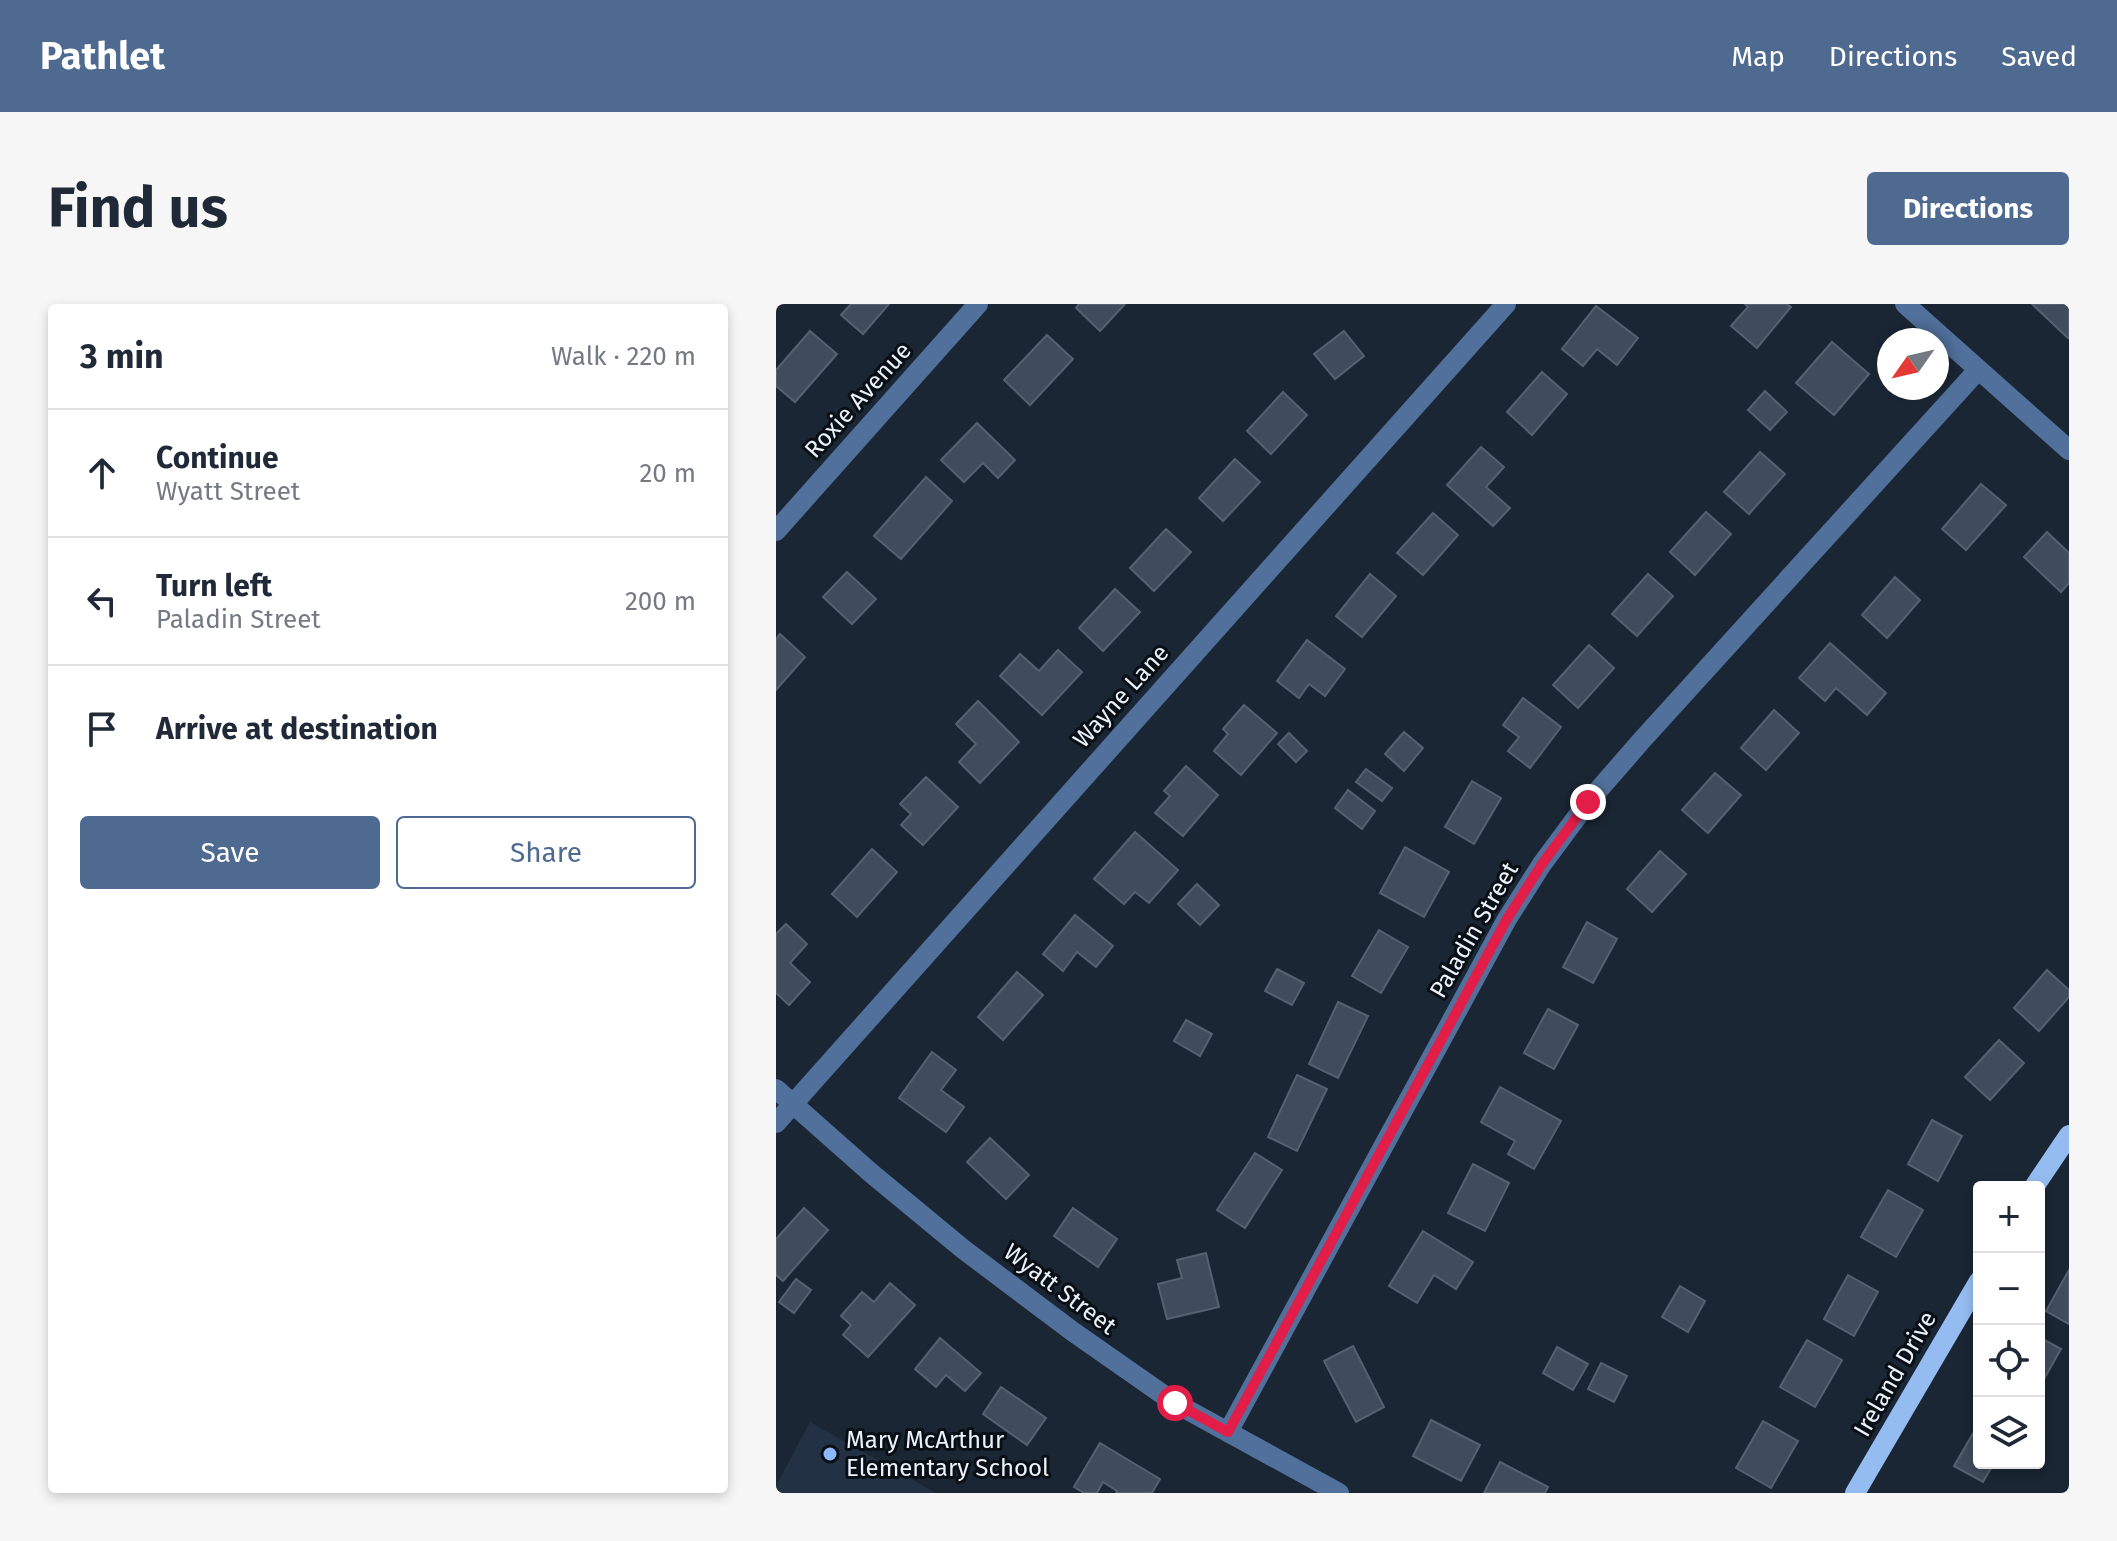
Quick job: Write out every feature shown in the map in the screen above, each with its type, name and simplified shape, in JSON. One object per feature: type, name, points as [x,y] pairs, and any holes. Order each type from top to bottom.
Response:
[{"type":"main road","points":[[2038,1181],[2069,1135]]},
{"type":"main road","name":"Ireland Drive","points":[[1855,1493],[1973,1291]]},
{"type":"street","name":"Roxie Avenue","points":[[776,531],[978,304]]},
{"type":"street","name":"Wayne Lane","points":[[776,1123],[1506,304]]},
{"type":"street","points":[[1905,304],[2069,450]]},
{"type":"street","name":"Paladin Street","points":[[1228,1432],[1507,919],[1542,864],[1588,802],[1642,740],[1978,370]]},
{"type":"street","name":"Wyatt Street","points":[[776,1089],[963,1249],[1072,1331],[1175,1403],[1339,1493]]},
{"type":"shaded area","name":"Mary McArthur Elementary School","points":[[810,1422],[936,1493],[776,1493],[776,1486]]},
{"type":"building","points":[[851,304],[889,304],[863,334],[841,315]]},
{"type":"building","points":[[1079,304],[1125,304],[1100,331],[1076,308]]},
{"type":"building","points":[[1745,304],[1787,304],[1791,307],[1757,348],[1731,326],[1748,307]]},
{"type":"building","points":[[2032,304],[2069,304],[2069,337],[2068,338]]},
{"type":"building","points":[[1596,306],[1638,338],[1617,365],[1597,349],[1583,366],[1562,349]]},
{"type":"building","points":[[810,331],[837,354],[795,402],[776,386],[776,370]]},
{"type":"building","points":[[1344,331],[1364,356],[1335,379],[1314,354]]},
{"type":"building","points":[[1047,335],[1073,359],[1030,405],[1004,380]]},
{"type":"building","points":[[1832,342],[1869,374],[1834,415],[1796,383]]},
{"type":"building","points":[[1542,372],[1567,394],[1532,435],[1507,412]]},
{"type":"building","points":[[1765,391],[1787,412],[1770,430],[1748,410]]},
{"type":"building","points":[[1283,392],[1307,415],[1271,454],[1247,431]]},
{"type":"building","points":[[977,423],[1015,460],[998,478],[983,463],[964,482],[941,460]]},
{"type":"building","points":[[1481,447],[1504,467],[1486,487],[1510,508],[1493,526],[1447,485]]},
{"type":"building","points":[[1760,452],[1785,474],[1749,514],[1724,492]]},
{"type":"building","points":[[1235,459],[1260,482],[1223,521],[1199,498]]},
{"type":"building","points":[[926,477],[952,501],[901,559],[874,536]]},
{"type":"building","points":[[1981,484],[2006,505],[1966,550],[1942,529]]},
{"type":"building","points":[[1706,512],[1731,534],[1695,575],[1670,552]]},
{"type":"building","points":[[1433,513],[1458,535],[1423,575],[1397,553]]},
{"type":"building","points":[[1166,529],[1191,552],[1154,591],[1130,568]]},
{"type":"building","points":[[2047,532],[2069,553],[2069,583],[2061,592],[2024,557]]},
{"type":"building","points":[[847,572],[876,599],[852,624],[823,597]]},
{"type":"building","points":[[1370,574],[1396,596],[1362,637],[1336,616]]},
{"type":"building","points":[[1648,574],[1673,596],[1637,636],[1612,614]]},
{"type":"building","points":[[1895,577],[1920,600],[1887,638],[1862,615]]},
{"type":"building","points":[[1115,589],[1140,612],[1103,651],[1079,628]]},
{"type":"building","points":[[780,634],[805,657],[776,690],[776,639]]},
{"type":"building","points":[[1307,640],[1345,669],[1325,696],[1309,684],[1299,698],[1277,681]]},
{"type":"building","points":[[1830,643],[1886,693],[1867,715],[1836,688],[1825,701],[1799,678]]},
{"type":"building","points":[[1589,645],[1614,668],[1578,708],[1553,685]]},
{"type":"building","points":[[1058,650],[1082,672],[1042,715],[1000,676],[1020,654],[1039,671]]},
{"type":"building","points":[[1523,698],[1561,727],[1530,768],[1508,751],[1519,737],[1503,725]]},
{"type":"building","points":[[978,701],[1019,742],[980,783],[959,762],[976,744],[956,724]]},
{"type":"building","points":[[1244,705],[1277,733],[1241,775],[1214,751],[1228,734],[1223,729]]},
{"type":"building","points":[[1774,710],[1799,733],[1766,770],[1741,748]]},
{"type":"building","points":[[1404,732],[1423,748],[1404,771],[1385,754]]},
{"type":"building","points":[[1289,733],[1307,751],[1296,762],[1278,744]]},
{"type":"building","points":[[1186,766],[1218,795],[1183,836],[1155,813],[1170,796],[1164,791]]},
{"type":"building","points":[[1366,769],[1392,788],[1382,801],[1356,782]]},
{"type":"building","points":[[1715,773],[1741,795],[1708,833],[1682,810]]},
{"type":"building","points":[[926,777],[958,807],[923,845],[901,825],[911,814],[900,804]]},
{"type":"building","points":[[1472,781],[1501,798],[1474,844],[1445,827]]},
{"type":"building","points":[[1348,790],[1375,811],[1362,829],[1335,808]]},
{"type":"building","points":[[1135,832],[1178,870],[1149,903],[1135,892],[1124,904],[1094,879]]},
{"type":"building","points":[[1405,847],[1449,872],[1424,917],[1380,893]]},
{"type":"building","points":[[872,849],[897,872],[857,917],[832,894]]},
{"type":"building","points":[[1660,851],[1686,874],[1652,912],[1627,889]]},
{"type":"building","points":[[1197,884],[1219,905],[1200,925],[1178,904]]},
{"type":"building","points":[[1075,915],[1113,946],[1096,967],[1077,952],[1063,971],[1043,954]]},
{"type":"building","points":[[1587,922],[1617,939],[1593,983],[1563,967]]},
{"type":"building","points":[[786,924],[807,944],[790,963],[810,982],[789,1005],[776,993],[776,934]]},
{"type":"building","points":[[1379,930],[1408,947],[1381,993],[1352,976]]},
{"type":"building","points":[[1277,969],[1304,983],[1292,1005],[1265,991]]},
{"type":"building","points":[[2047,970],[2069,990],[2069,997],[2039,1031],[2014,1008]]},
{"type":"building","points":[[1017,972],[1043,995],[1003,1040],[978,1017]]},
{"type":"building","points":[[1338,1002],[1368,1016],[1338,1078],[1309,1064]]},
{"type":"building","points":[[1548,1009],[1578,1025],[1554,1069],[1524,1053]]},
{"type":"building","points":[[1186,1020],[1212,1034],[1200,1056],[1174,1041]]},
{"type":"building","points":[[1999,1040],[2024,1063],[1990,1100],[1965,1077]]},
{"type":"building","points":[[932,1052],[956,1070],[941,1090],[964,1107],[946,1132],[899,1098]]},
{"type":"building","points":[[1297,1075],[1327,1089],[1297,1151],[1268,1137]]},
{"type":"building","points":[[1500,1087],[1561,1121],[1534,1169],[1508,1154],[1515,1141],[1481,1122]]},
{"type":"building","points":[[1932,1120],[1962,1136],[1938,1181],[1908,1164]]},
{"type":"building","points":[[990,1138],[1029,1175],[1006,1199],[967,1162]]},
{"type":"building","points":[[1255,1153],[1282,1170],[1245,1228],[1217,1210]]},
{"type":"building","points":[[1473,1164],[1509,1183],[1485,1231],[1448,1213]]},
{"type":"building","points":[[1888,1190],[1923,1210],[1896,1257],[1861,1237]]},
{"type":"building","points":[[804,1208],[828,1230],[783,1281],[776,1275],[776,1239]]},
{"type":"building","points":[[1073,1208],[1117,1239],[1098,1267],[1054,1236]]},
{"type":"building","points":[[1423,1231],[1473,1262],[1456,1289],[1434,1275],[1417,1303],[1389,1286]]},
{"type":"building","points":[[1206,1253],[1219,1307],[1167,1319],[1158,1284],[1182,1278],[1177,1260]]},
{"type":"building","points":[[2069,1270],[2069,1324],[2046,1311]]},
{"type":"building","points":[[1848,1275],[1878,1292],[1854,1336],[1824,1319]]},
{"type":"building","points":[[796,1279],[811,1290],[794,1313],[779,1302]]},
{"type":"building","points":[[890,1283],[915,1305],[868,1357],[843,1335],[851,1325],[841,1316],[862,1292],[874,1302]]},
{"type":"building","points":[[1680,1286],[1705,1301],[1688,1332],[1662,1317]]},
{"type":"building","points":[[940,1338],[981,1373],[965,1391],[946,1375],[936,1387],[915,1369]]},
{"type":"building","points":[[1807,1340],[1842,1360],[1815,1407],[1780,1387]]},
{"type":"building","points":[[2045,1340],[2061,1349],[2045,1377]]},
{"type":"building","points":[[1353,1346],[1384,1407],[1356,1422],[1324,1361]]},
{"type":"building","points":[[1557,1347],[1588,1364],[1573,1390],[1543,1373]]},
{"type":"building","points":[[1601,1363],[1627,1376],[1614,1402],[1588,1389]]},
{"type":"building","points":[[1001,1387],[1046,1418],[1027,1445],[983,1414]]},
{"type":"building","points":[[1431,1420],[1480,1445],[1461,1481],[1413,1456]]},
{"type":"building","points":[[1763,1421],[1798,1441],[1771,1488],[1736,1468]]},
{"type":"building","points":[[1973,1433],[1973,1469],[1991,1469],[1983,1482],[1954,1466]]},
{"type":"building","points":[[1100,1443],[1160,1479],[1152,1493],[1116,1493],[1103,1482],[1097,1493],[1084,1493],[1074,1487]]},
{"type":"building","points":[[1500,1462],[1548,1487],[1545,1493],[1484,1493]]},
{"type":"place","name":"Mary McArthur Elementary School","points":[[830,1454]]},
{"type":"route","points":[[1175,1403],[1228,1432],[1507,919],[1542,864],[1588,802]]}]
